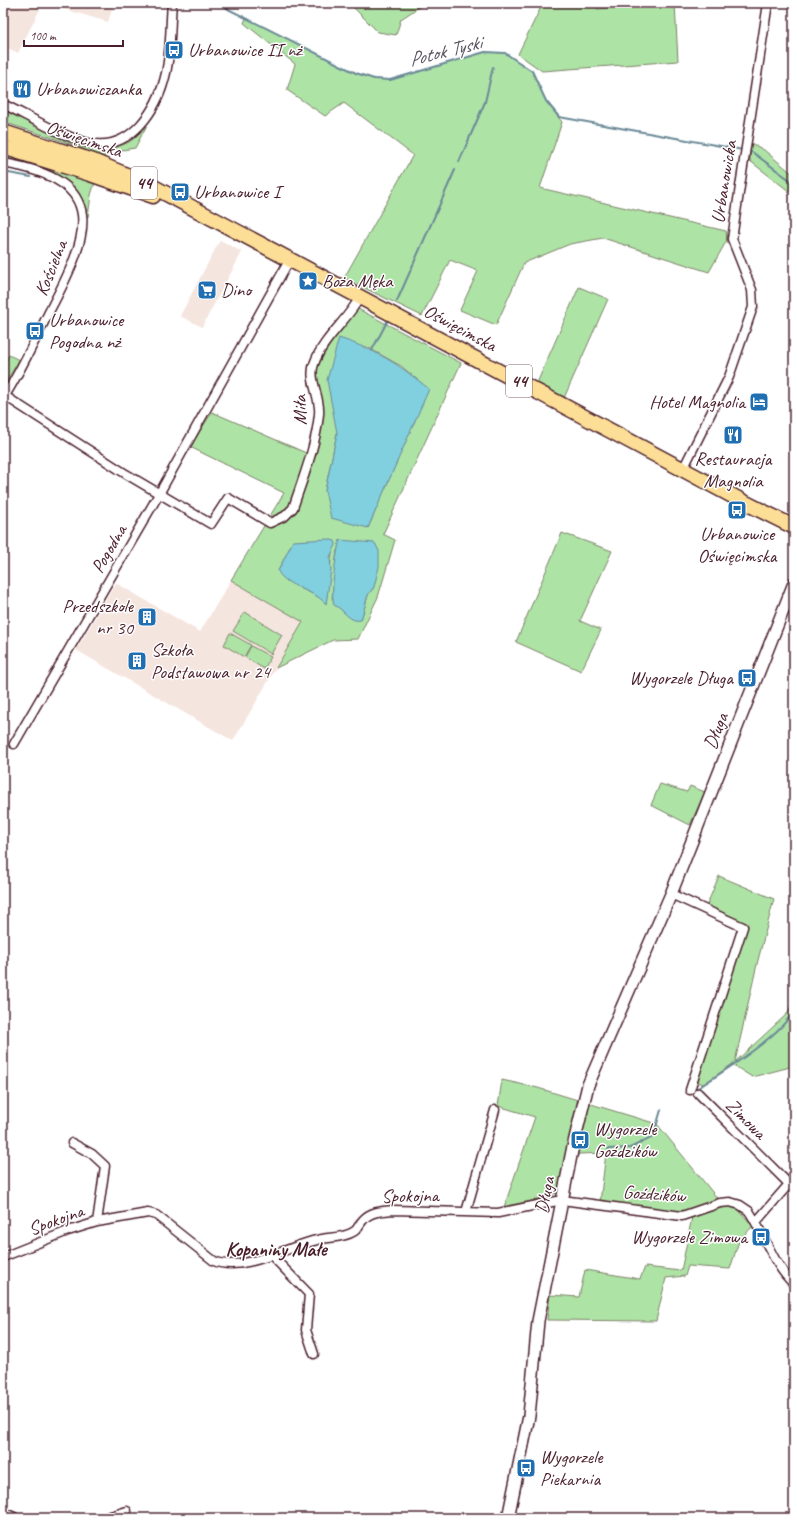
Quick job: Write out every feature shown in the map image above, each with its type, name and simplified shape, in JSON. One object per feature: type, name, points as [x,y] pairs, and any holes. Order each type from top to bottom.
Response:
[{"type":"highway","name":"Oświęcimska","points":[[3,132],[112,168],[148,184],[192,209],[290,259],[794,527]]},
{"type":"highway","name":"Oświęcimska","points":[[3,147],[90,174],[192,209]]},
{"type":"street","name":"Oświęcimska","points":[[3,104],[68,136],[94,144],[110,144],[123,139],[136,130],[146,118],[161,89],[167,71],[172,3]]},
{"type":"street","name":"Urbanowicka","points":[[683,469],[729,377],[753,307],[752,290],[732,239],[768,3]]},
{"type":"street","name":"Kościelna","points":[[3,163],[39,171],[63,183],[72,192],[78,202],[82,214],[83,226],[72,268],[4,397]]},
{"type":"street","name":"Pogodna","points":[[14,744],[159,494],[290,259]]},
{"type":"street","name":"Miła","points":[[159,494],[211,524],[228,498],[270,523],[285,516],[293,508],[317,432],[319,413],[318,397],[313,378],[314,363],[322,348],[351,312],[360,296]]},
{"type":"street","points":[[4,397],[159,494]]},
{"type":"street","name":"Długa","points":[[508,1518],[529,1416],[538,1321],[580,1115],[588,1085],[671,894],[794,583]]},
{"type":"street","name":"Zimowa","points":[[671,894],[742,927],[694,1092],[792,1181],[756,1222]]},
{"type":"street","name":"Spokojna","points":[[466,1212],[495,1110]]},
{"type":"street","name":"Spokojna","points":[[72,1143],[92,1154],[105,1166],[98,1222]]},
{"type":"street","name":"Spokojna","points":[[3,1257],[47,1238],[98,1222],[148,1213],[156,1215],[214,1262],[222,1265],[272,1256],[303,1244],[354,1232],[363,1219],[377,1211],[394,1210],[498,1213],[562,1200]]},
{"type":"street","name":"Goździków","points":[[562,1200],[682,1216],[720,1202],[730,1202],[740,1205],[749,1211],[780,1267],[794,1284]]},
{"type":"street","points":[[272,1256],[309,1294],[306,1330],[314,1354]]},
{"type":"street","points":[[104,1518],[127,1511]]},
{"type":"street","points":[[3,1514],[13,1518]]},
{"type":"shaded area","points":[[3,3],[43,3],[18,53],[3,46]]},
{"type":"shaded area","points":[[43,3],[114,3],[108,22]]},
{"type":"shaded area","points":[[220,240],[242,252],[202,327],[180,316]]},
{"type":"shaded area","points":[[231,580],[303,622],[233,741],[76,650],[116,583],[200,632]]},
{"type":"green space","points":[[352,3],[425,3],[401,19],[396,35],[378,32],[353,7]]},
{"type":"green space","points":[[543,3],[598,3],[597,9],[675,3],[678,61],[542,71],[518,54]]},
{"type":"green space","points":[[246,18],[356,73],[374,79],[390,80],[485,52],[505,53],[532,71],[546,101],[562,122],[540,188],[726,231],[727,240],[709,272],[603,238],[570,244],[524,263],[496,325],[460,310],[478,271],[450,260],[422,316],[344,278],[413,155],[344,103],[325,116],[287,90],[295,64],[244,23]]},
{"type":"green space","points":[[3,108],[48,132],[82,145],[98,148],[114,147],[129,142],[147,125],[135,148],[109,152],[105,157],[3,122]]},
{"type":"green space","points":[[751,143],[764,150],[794,175],[794,195],[750,161]]},
{"type":"green space","points":[[3,153],[95,182],[91,195],[88,217],[86,216],[81,201],[74,190],[65,181],[55,174],[43,169],[31,165],[3,160]]},
{"type":"green space","points":[[579,287],[608,299],[564,398],[537,383]]},
{"type":"green space","points":[[358,309],[461,363],[383,534],[395,540],[378,597],[358,639],[333,640],[276,668],[303,622],[231,580],[284,493],[190,447],[212,412],[313,456],[317,370],[320,360],[330,342]],"holes":[[[365,346],[401,366],[428,389],[368,528],[325,491],[337,433]],[[293,541],[332,552],[326,603],[323,599],[298,587],[278,571]],[[337,550],[374,587],[368,595],[361,620],[343,612],[332,598]]]},
{"type":"green space","points":[[9,355],[19,360],[3,387],[3,366]]},
{"type":"green space","points":[[562,533],[612,551],[580,621],[601,630],[581,671],[516,642]]},
{"type":"green space","points":[[245,612],[282,635],[271,654],[233,631]]},
{"type":"green space","points":[[230,633],[251,645],[244,657],[224,645]]},
{"type":"green space","points":[[251,646],[271,657],[264,669],[245,657]]},
{"type":"green space","points":[[660,784],[687,792],[690,786],[705,792],[690,825],[651,805]]},
{"type":"green space","points":[[719,876],[774,899],[757,964],[735,1062],[787,1014],[794,1000],[794,1066],[752,1077],[733,1065],[734,1063],[693,1091],[703,1084],[696,1081],[747,926],[706,907]]},
{"type":"green space","points":[[502,1080],[538,1088],[657,1124],[717,1198],[693,1209],[679,1212],[600,1202],[606,1153],[579,1154],[560,1181],[557,1193],[503,1210],[535,1117],[498,1106]]},
{"type":"green space","points":[[727,1206],[737,1208],[753,1226],[739,1241],[730,1269],[688,1266],[685,1276],[666,1278],[656,1321],[547,1320],[550,1295],[579,1297],[585,1270],[640,1279],[645,1267],[681,1271],[692,1217]]},
{"type":"water","points":[[339,338],[387,359],[429,389],[368,528],[331,518],[325,491],[337,433],[327,380]]},
{"type":"water","points":[[328,539],[335,541],[336,545],[330,557],[331,570],[326,604],[315,595],[287,581],[278,571],[293,541]]},
{"type":"water","points":[[340,540],[375,543],[379,551],[379,567],[374,587],[368,595],[361,620],[350,618],[334,605],[333,582]]},
{"type":"waterway","name":"Potok Tyski","points":[[220,3],[228,9],[356,73],[374,79],[390,80],[485,52],[505,53],[532,71],[546,101],[559,117],[743,150]]},
{"type":"waterway","points":[[459,162],[485,102],[493,67]]},
{"type":"waterway","name":"Potok Tyski","points":[[747,151],[752,152],[794,183]]},
{"type":"waterway","points":[[397,301],[455,170]]},
{"type":"waterway","points":[[3,172],[31,177]]},
{"type":"waterway","points":[[372,350],[388,320]]},
{"type":"waterway","points":[[695,1090],[764,1042],[777,1031],[794,1010]]},
{"type":"waterway","points":[[608,1149],[630,1148],[653,1137],[661,1110]]},
{"type":"place","name":"Urbanowice II nż","points":[[174,50]]},
{"type":"place","name":"Urbanowiczanka","points":[[22,89]]},
{"type":"place","name":"Urbanowice I","points":[[180,192]]},
{"type":"place","name":"Boża Męka","points":[[308,281]]},
{"type":"place","name":"Dino","points":[[207,290]]},
{"type":"place","name":"Urbanowice Pogodna nż","points":[[35,331]]},
{"type":"place","name":"Hotel Magnolia","points":[[759,402]]},
{"type":"place","name":"Restauracja Magnolia","points":[[733,435]]},
{"type":"place","name":"Urbanowice Oświęcimska","points":[[737,510]]},
{"type":"place","name":"Przedszkole nr 30","points":[[147,617]]},
{"type":"place","name":"Szkoła Podstawowa nr 24","points":[[137,661]]},
{"type":"place","name":"Wygorzele Długa","points":[[747,678]]},
{"type":"place","name":"Wygorzele Goździków","points":[[580,1140]]},
{"type":"place","name":"Wygorzele Zimowa","points":[[761,1237]]},
{"type":"place","name":"Wygorzele Piekarnia","points":[[526,1468]]},
{"type":"district","name":"Kopaniny Małe","points":[[276,1249]]}]
